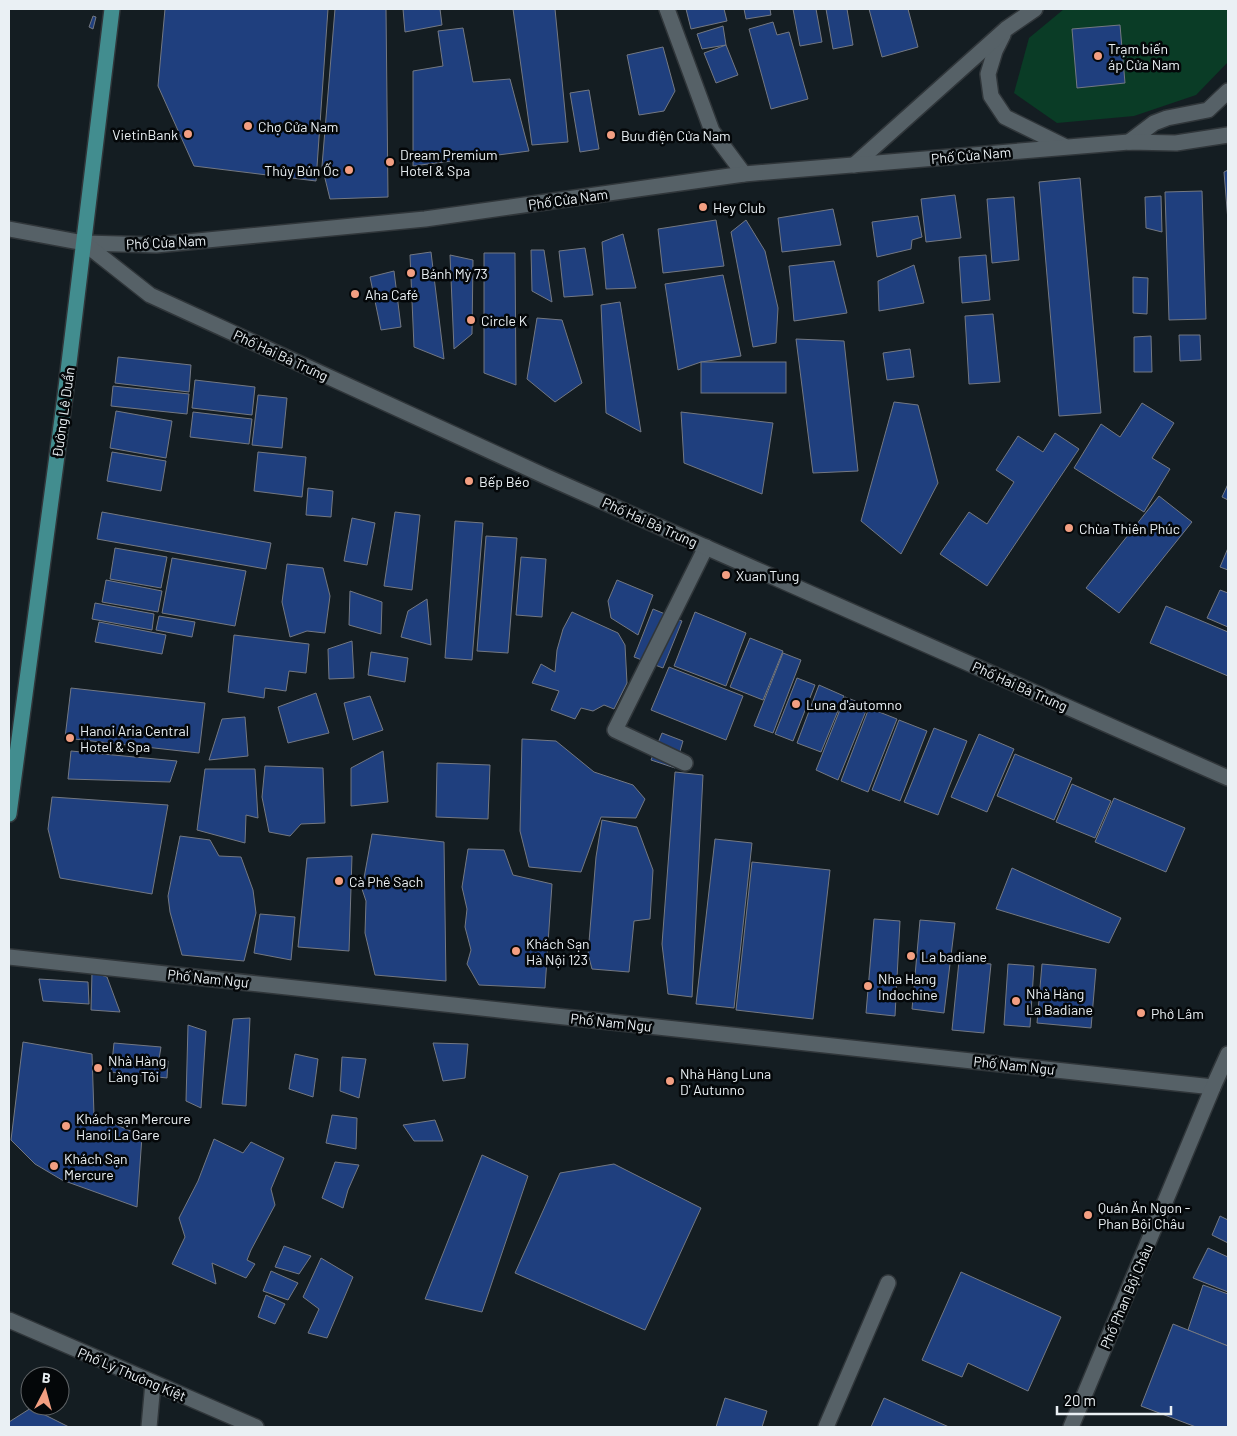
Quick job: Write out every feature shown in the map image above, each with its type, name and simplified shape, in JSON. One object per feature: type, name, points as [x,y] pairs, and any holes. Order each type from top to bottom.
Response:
[{"type":"main road","name":"Đường Lê Duẩn","points":[[9,814],[65,396],[112,9]]},
{"type":"street","points":[[667,9],[712,131],[744,174]]},
{"type":"street","points":[[854,165],[1006,29],[1035,9]]},
{"type":"street","points":[[1006,29],[995,50],[988,74],[991,96],[1006,117],[1065,147]]},
{"type":"street","points":[[1129,142],[1154,123],[1167,118],[1208,110],[1228,91]]},
{"type":"street","name":"Phố Cửa Nam","points":[[9,229],[84,243],[156,246],[425,219],[744,174],[1129,142],[1176,144],[1228,135]]},
{"type":"street","name":"Phố Hai Bà Trưng","points":[[84,243],[150,295],[548,478],[1228,778]]},
{"type":"street","points":[[685,763],[615,730],[706,547]]},
{"type":"street","name":"Phố Nam Ngư","points":[[9,957],[1213,1087]]},
{"type":"street","name":"Phố Phan Bội Châu","points":[[1071,1427],[1228,1054]]},
{"type":"street","points":[[826,1427],[888,1283]]},
{"type":"street","name":"Phố Lý Thường Kiệt","points":[[9,1320],[256,1427]]},
{"type":"street","points":[[149,1427],[153,1383]]},
{"type":"green space","points":[[1064,9],[1228,9],[1228,62],[1196,95],[1134,116],[1057,123],[1014,93],[1029,38]]},
{"type":"building","name":"Chợ Cửa Nam","points":[[165,9],[328,9],[316,181],[194,166],[158,86]]},
{"type":"building","points":[[335,9],[386,9],[388,197],[330,199],[322,166]]},
{"type":"building","points":[[403,9],[440,9],[442,25],[405,32]]},
{"type":"building","points":[[513,9],[555,9],[568,142],[532,145]]},
{"type":"building","points":[[686,9],[724,9],[727,21],[691,29]]},
{"type":"building","points":[[744,9],[770,9],[771,15],[746,19]]},
{"type":"building","points":[[793,9],[816,9],[822,42],[800,46]]},
{"type":"building","points":[[826,9],[847,9],[853,45],[833,49]]},
{"type":"building","points":[[869,9],[908,9],[918,47],[882,57]]},
{"type":"building","points":[[93,16],[96,17],[93,29],[89,27]]},
{"type":"building","points":[[773,22],[777,35],[789,32],[808,99],[771,109],[749,29]]},
{"type":"building","name":"Trạm biến áp Cửa Nam","points":[[1120,25],[1125,83],[1077,88],[1072,29]]},
{"type":"building","points":[[723,26],[726,45],[702,49],[697,34]]},
{"type":"building","points":[[463,28],[473,82],[510,79],[529,151],[413,166],[413,71],[443,66],[438,31]]},
{"type":"building","points":[[726,45],[738,75],[716,83],[704,53]]},
{"type":"building","points":[[663,47],[675,91],[664,111],[639,115],[627,55]]},
{"type":"building","points":[[589,90],[599,149],[580,152],[570,93]]},
{"type":"building","points":[[1228,170],[1228,221],[1224,172]]},
{"type":"building","points":[[1080,178],[1101,413],[1059,416],[1039,182]]},
{"type":"building","points":[[1202,191],[1206,319],[1169,320],[1165,192]]},
{"type":"building","points":[[955,195],[961,238],[926,242],[921,199]]},
{"type":"building","points":[[1161,196],[1162,232],[1146,228],[1145,197]]},
{"type":"building","points":[[1014,197],[1019,260],[992,263],[987,199]]},
{"type":"building","points":[[833,209],[841,245],[782,252],[778,218]]},
{"type":"building","points":[[918,216],[922,237],[912,240],[911,249],[877,257],[872,222]]},
{"type":"building","points":[[716,220],[724,266],[663,273],[658,229]]},
{"type":"building","points":[[746,220],[765,251],[778,308],[776,343],[753,347],[731,232]]},
{"type":"building","points":[[623,234],[636,288],[606,289],[602,242]]},
{"type":"building","points":[[585,248],[593,295],[564,297],[559,251]]},
{"type":"building","points":[[531,250],[544,250],[552,302],[532,291]]},
{"type":"building","points":[[431,252],[444,359],[414,347],[410,255]]},
{"type":"building","points":[[484,253],[515,253],[516,385],[484,373]]},
{"type":"building","points":[[450,255],[473,260],[472,334],[454,349]]},
{"type":"building","points":[[986,255],[990,300],[962,303],[959,257]]},
{"type":"building","points":[[834,261],[847,313],[794,321],[789,266]]},
{"type":"building","points":[[914,265],[924,303],[879,311],[878,281]]},
{"type":"building","points":[[394,271],[401,327],[381,330],[370,277]]},
{"type":"building","points":[[723,275],[741,356],[701,362],[678,370],[665,284]]},
{"type":"building","points":[[1133,277],[1148,278],[1147,314],[1133,313]]},
{"type":"building","points":[[620,302],[641,432],[606,413],[601,305]]},
{"type":"building","points":[[993,314],[1000,382],[969,384],[965,316]]},
{"type":"building","points":[[537,318],[562,320],[582,383],[555,402],[527,379]]},
{"type":"building","points":[[1179,335],[1200,335],[1201,360],[1180,361]]},
{"type":"building","points":[[1151,336],[1152,372],[1134,372],[1134,337]]},
{"type":"building","points":[[796,339],[844,341],[858,471],[813,473]]},
{"type":"building","points":[[910,349],[914,377],[887,380],[883,353]]},
{"type":"building","points":[[118,357],[191,365],[189,392],[115,383]]},
{"type":"building","points":[[701,362],[786,362],[786,393],[701,393]]},
{"type":"building","points":[[195,380],[255,387],[252,415],[192,408]]},
{"type":"building","points":[[113,386],[189,394],[187,414],[111,406]]},
{"type":"building","points":[[258,395],[287,398],[282,448],[252,445]]},
{"type":"building","points":[[894,402],[918,405],[938,483],[901,554],[861,521]]},
{"type":"building","name":"Chùa Thiên Phúc","points":[[1142,403],[1174,423],[1152,458],[1170,469],[1144,512],[1074,468],[1101,424],[1120,437]]},
{"type":"building","points":[[116,411],[172,421],[166,458],[110,448]]},
{"type":"building","points":[[193,412],[252,419],[249,444],[190,437]]},
{"type":"building","points":[[681,412],[773,423],[762,494],[684,463]]},
{"type":"building","name":"Chùa Thiên Phúc","points":[[1055,433],[1079,449],[987,586],[940,554],[969,512],[987,524],[1014,482],[996,470],[1018,436],[1043,452]]},
{"type":"building","points":[[112,452],[166,461],[161,491],[107,481]]},
{"type":"building","points":[[258,452],[306,457],[302,497],[254,491]]},
{"type":"building","points":[[1228,484],[1228,500],[1222,497]]},
{"type":"building","points":[[308,488],[333,491],[331,517],[306,515]]},
{"type":"building","name":"Chùa Thiên Phúc","points":[[1159,496],[1192,522],[1119,613],[1086,588]]},
{"type":"building","points":[[102,512],[271,543],[266,569],[97,539]]},
{"type":"building","points":[[395,512],[420,515],[412,590],[384,586]]},
{"type":"building","points":[[352,518],[375,523],[367,565],[344,561]]},
{"type":"building","points":[[455,521],[483,523],[472,660],[445,658]]},
{"type":"building","points":[[486,536],[517,538],[508,653],[477,651]]},
{"type":"building","points":[[115,548],[167,557],[161,588],[110,579]]},
{"type":"building","points":[[1228,548],[1228,570],[1220,567]]},
{"type":"building","points":[[521,557],[546,559],[542,617],[516,615]]},
{"type":"building","points":[[172,558],[246,571],[235,626],[162,613]]},
{"type":"building","points":[[287,564],[323,568],[330,596],[325,633],[307,631],[290,637],[282,602]]},
{"type":"building","points":[[106,580],[162,591],[158,612],[102,602]]},
{"type":"building","points":[[617,580],[653,595],[638,635],[611,618],[608,601]]},
{"type":"building","points":[[1220,590],[1228,593],[1228,627],[1207,618]]},
{"type":"building","points":[[350,591],[382,602],[381,634],[349,625]]},
{"type":"building","points":[[427,599],[431,645],[401,637],[408,611]]},
{"type":"building","points":[[95,603],[154,614],[152,630],[92,619]]},
{"type":"building","points":[[1166,606],[1228,632],[1228,676],[1150,643]]},
{"type":"building","points":[[653,609],[682,621],[663,668],[634,657]]},
{"type":"building","points":[[572,612],[618,633],[625,645],[627,683],[614,709],[604,705],[593,711],[581,708],[575,719],[551,710],[559,691],[532,683],[541,664],[555,672],[557,650],[563,629]]},
{"type":"building","points":[[695,612],[746,633],[726,686],[674,666]]},
{"type":"building","points":[[159,616],[195,622],[192,637],[156,630]]},
{"type":"building","points":[[99,622],[166,635],[162,654],[95,642]]},
{"type":"building","points":[[234,635],[309,644],[306,673],[289,671],[286,691],[265,688],[264,698],[228,692]]},
{"type":"building","points":[[750,638],[783,651],[763,700],[730,687]]},
{"type":"building","points":[[352,641],[354,678],[329,679],[328,649]]},
{"type":"building","points":[[371,652],[408,658],[405,682],[368,675]]},
{"type":"building","points":[[783,653],[801,660],[773,733],[754,726]]},
{"type":"building","points":[[669,667],[743,696],[726,740],[651,710]]},
{"type":"building","points":[[797,678],[815,685],[793,741],[775,734]]},
{"type":"building","points":[[819,685],[844,696],[821,752],[797,743]]},
{"type":"building","points":[[71,688],[205,703],[199,753],[65,738]]},
{"type":"building","points":[[316,693],[329,733],[288,743],[278,707]]},
{"type":"building","points":[[370,696],[383,730],[353,740],[344,703]]},
{"type":"building","points":[[845,697],[868,706],[838,780],[816,770]]},
{"type":"building","points":[[869,708],[897,719],[868,792],[841,781]]},
{"type":"building","points":[[245,717],[248,756],[209,760],[222,719]]},
{"type":"building","points":[[899,720],[927,731],[900,801],[872,790]]},
{"type":"building","points":[[934,728],[967,741],[938,815],[904,802]]},
{"type":"building","points":[[662,733],[683,741],[675,768],[651,760]]},
{"type":"building","points":[[979,734],[1014,749],[987,812],[951,797]]},
{"type":"building","points":[[522,739],[556,741],[594,772],[633,785],[645,799],[636,818],[601,817],[581,872],[529,867],[520,831]]},
{"type":"building","points":[[71,751],[177,761],[170,782],[68,779]]},
{"type":"building","points":[[383,751],[388,802],[351,806],[351,768]]},
{"type":"building","points":[[1015,754],[1072,778],[1054,820],[997,796]]},
{"type":"building","points":[[437,763],[490,765],[488,819],[436,817]]},
{"type":"building","points":[[265,766],[323,768],[325,823],[301,824],[290,836],[269,832],[262,797]]},
{"type":"building","points":[[205,769],[255,769],[258,818],[246,815],[245,843],[197,830]]},
{"type":"building","points":[[675,772],[703,775],[692,997],[668,994],[662,944]]},
{"type":"building","points":[[1072,784],[1111,801],[1095,838],[1056,822]]},
{"type":"building","points":[[52,797],[168,805],[152,894],[60,878],[48,829]]},
{"type":"building","points":[[1114,798],[1185,828],[1166,872],[1095,842]]},
{"type":"building","points":[[602,820],[637,827],[653,870],[650,919],[634,921],[629,972],[592,969],[588,954],[596,857]]},
{"type":"building","points":[[372,834],[444,842],[446,981],[375,975],[365,933],[366,901],[362,889]]},
{"type":"building","points":[[180,836],[210,840],[219,856],[241,857],[253,890],[256,913],[244,961],[182,955],[170,912],[168,896]]},
{"type":"building","points":[[715,839],[752,843],[734,1008],[696,1004]]},
{"type":"building","points":[[468,849],[504,850],[513,875],[552,884],[545,988],[479,985],[467,964],[471,950],[465,927],[467,909],[462,887]]},
{"type":"building","points":[[352,856],[349,951],[298,947],[307,858]]},
{"type":"building","points":[[752,862],[830,870],[813,1019],[736,1010]]},
{"type":"building","points":[[1012,868],[1121,918],[1109,943],[996,909]]},
{"type":"building","points":[[260,914],[295,917],[291,960],[254,953]]},
{"type":"building","points":[[874,919],[900,921],[895,1016],[866,1013]]},
{"type":"building","points":[[920,920],[955,923],[944,1013],[912,1009]]},
{"type":"building","points":[[959,961],[991,964],[984,1033],[952,1030]]},
{"type":"building","points":[[1008,964],[1034,966],[1030,1027],[1004,1025]]},
{"type":"building","points":[[1042,964],[1096,969],[1091,1028],[1037,1023]]},
{"type":"building","points":[[92,972],[107,977],[120,1012],[91,1010]]},
{"type":"building","points":[[39,979],[88,982],[89,1004],[43,1001]]},
{"type":"building","points":[[250,1018],[246,1106],[222,1104],[233,1019]]},
{"type":"building","points":[[188,1025],[206,1031],[201,1108],[186,1101]]},
{"type":"building","name":"Khách sạn Mercure Hanoi La Gare","points":[[23,1042],[92,1054],[94,1115],[142,1136],[137,1207],[62,1180],[35,1164],[11,1140]]},
{"type":"building","points":[[114,1043],[161,1047],[159,1059],[168,1061],[167,1078],[111,1072]]},
{"type":"building","points":[[433,1043],[468,1044],[465,1078],[443,1081]]},
{"type":"building","points":[[295,1054],[318,1059],[313,1097],[289,1089]]},
{"type":"building","points":[[342,1057],[366,1059],[359,1098],[340,1091]]},
{"type":"building","points":[[332,1115],[357,1118],[356,1149],[326,1143]]},
{"type":"building","points":[[435,1120],[443,1141],[414,1141],[403,1125]]},
{"type":"building","points":[[214,1139],[243,1153],[251,1142],[284,1158],[271,1189],[275,1205],[247,1260],[255,1264],[246,1278],[212,1263],[216,1284],[172,1264],[185,1237],[179,1218],[198,1181]]},
{"type":"building","points":[[482,1155],[528,1176],[482,1312],[425,1299]]},
{"type":"building","points":[[335,1162],[359,1165],[348,1190],[343,1208],[322,1198]]},
{"type":"building","points":[[614,1164],[701,1208],[645,1330],[515,1273],[560,1173]]},
{"type":"building","points":[[1220,1216],[1228,1220],[1228,1243],[1212,1235]]},
{"type":"building","points":[[284,1246],[311,1256],[299,1274],[275,1267]]},
{"type":"building","points":[[1208,1248],[1228,1257],[1228,1292],[1193,1278]]},
{"type":"building","points":[[321,1258],[353,1277],[327,1338],[308,1333],[319,1309],[303,1297]]},
{"type":"building","points":[[271,1271],[298,1283],[288,1300],[263,1291]]},
{"type":"building","points":[[961,1272],[1061,1317],[1028,1391],[968,1363],[962,1377],[922,1360]]},
{"type":"building","points":[[1203,1285],[1228,1294],[1228,1346],[1188,1330]]},
{"type":"building","points":[[266,1295],[285,1304],[275,1324],[258,1317]]},
{"type":"building","points":[[1173,1324],[1228,1346],[1228,1427],[1196,1427],[1141,1406]]},
{"type":"building","points":[[725,1398],[767,1411],[762,1427],[716,1427]]},
{"type":"building","points":[[884,1398],[949,1427],[871,1427]]},
{"type":"building","points":[[20,1415],[47,1416],[69,1427],[9,1427],[9,1422]]},
{"type":"place","name":"Trạm biến áp Cửa Nam","points":[[1098,56]]},
{"type":"place","name":"Chợ Cửa Nam","points":[[248,126]]},
{"type":"place","name":"VietinBank","points":[[188,134]]},
{"type":"place","name":"Bưu điện Cửa Nam","points":[[611,135]]},
{"type":"place","name":"Dream Premium Hotel & Spa","points":[[390,162]]},
{"type":"place","name":"Thủy Bún Ốc","points":[[349,170]]},
{"type":"place","name":"Hey Club","points":[[703,207]]},
{"type":"place","name":"Bánh Mỳ 73","points":[[411,273]]},
{"type":"place","name":"Aha Café","points":[[355,294]]},
{"type":"place","name":"Circle K","points":[[471,320]]},
{"type":"place","name":"Bếp Béo","points":[[469,481]]},
{"type":"place","name":"Chùa Thiên Phúc","points":[[1069,528]]},
{"type":"place","name":"Xuan Tung","points":[[726,575]]},
{"type":"place","name":"Luna d'automno","points":[[796,704]]},
{"type":"place","name":"Hanoi Aria Central Hotel & Spa","points":[[70,738]]},
{"type":"place","name":"Cà Phê Sạch","points":[[339,881]]},
{"type":"place","name":"Khách Sạn Hà Nội 123","points":[[516,951]]},
{"type":"place","name":"La badiane","points":[[911,956]]},
{"type":"place","name":"Nha Hang Indochine","points":[[868,986]]},
{"type":"place","name":"Nhà Hàng La Badiane","points":[[1016,1001]]},
{"type":"place","name":"Phở Lâm","points":[[1141,1013]]},
{"type":"place","name":"Nhà Hàng Làng Tôi","points":[[98,1068]]},
{"type":"place","name":"Nhà Hàng Luna D' Autunno","points":[[670,1081]]},
{"type":"place","name":"Khách sạn Mercure Hanoi La Gare","points":[[66,1126]]},
{"type":"place","name":"Khách Sạn Mercure","points":[[54,1166]]},
{"type":"place","name":"Quán Ăn Ngon - Phan Bội Châu","points":[[1088,1215]]}]
